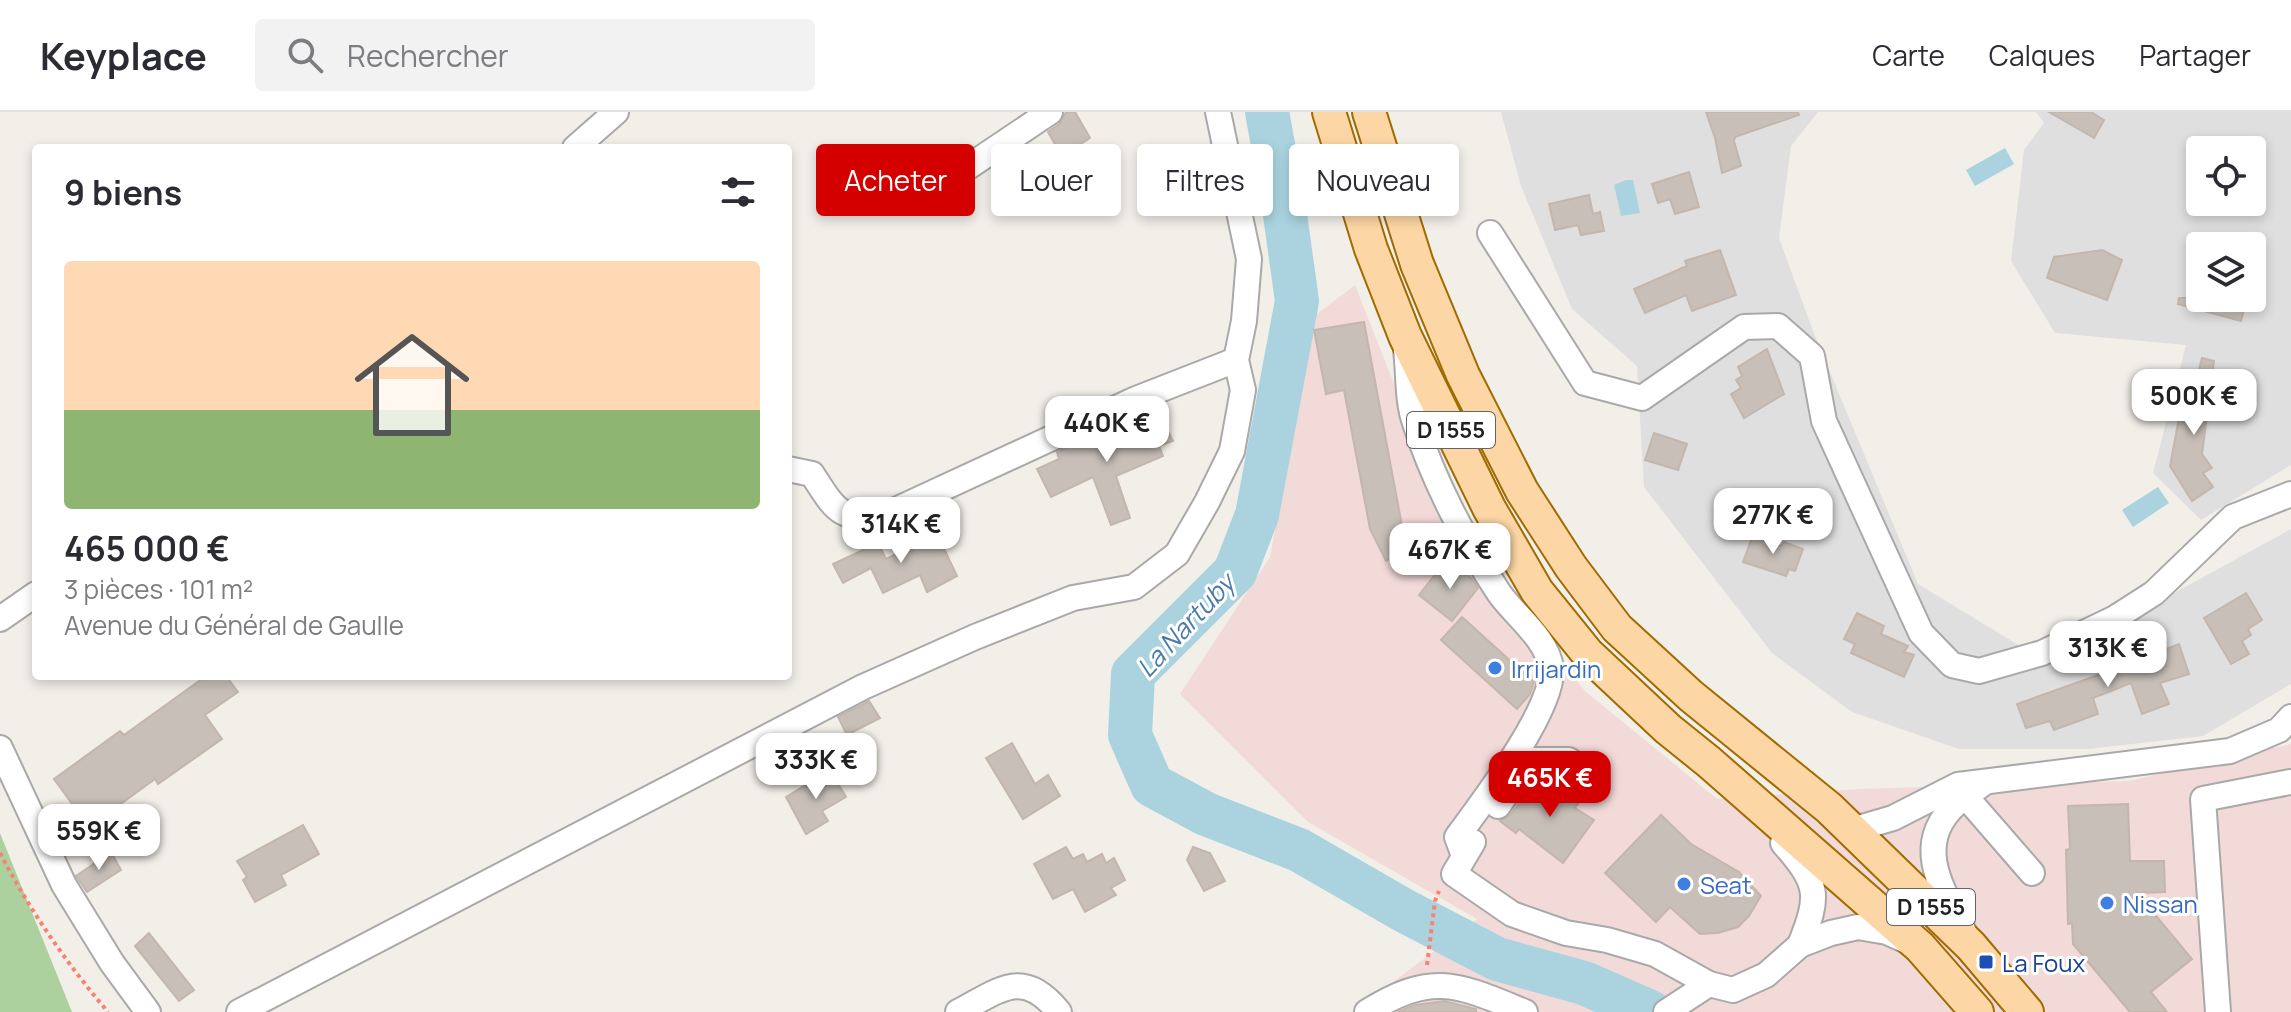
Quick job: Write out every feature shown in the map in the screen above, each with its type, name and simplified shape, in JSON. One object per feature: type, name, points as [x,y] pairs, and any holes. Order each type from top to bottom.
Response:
[{"type":"main road","name":"D 1555","points":[[1329,112],[1371,249],[1405,336],[1489,508],[1537,591],[1588,654],[1668,729],[1920,947],[1977,1012]]},
{"type":"main road","name":"D 1555","points":[[1369,112],[1417,264],[1463,375],[1522,491],[1571,567],[1617,628],[1691,696],[1829,808],[1971,946],[2027,1012]]},
{"type":"street","points":[[580,144],[616,112]]},
{"type":"street","points":[[975,162],[1050,112]]},
{"type":"street","points":[[239,1012],[863,687],[1073,598],[1134,587],[1177,554],[1232,451],[1243,390],[1236,360],[1244,321],[1249,259],[1218,112]]},
{"type":"street","points":[[1490,233],[1585,383],[1642,398],[1744,327],[1778,326],[1812,356],[1824,421],[1921,633],[1952,665],[1979,671],[2042,653],[2115,618],[2154,593],[2233,517],[2291,494]]},
{"type":"street","points":[[1405,336],[1413,421],[1458,524],[1500,594],[1544,648],[1551,668],[1547,696],[1527,733],[1457,837],[1464,856]]},
{"type":"street","points":[[792,470],[812,474],[835,508],[854,518],[885,515],[1136,399],[1236,360]]},
{"type":"street","points":[[0,619],[32,597]]},
{"type":"street","points":[[1852,830],[1893,818],[1958,785],[2230,751],[2279,730],[2291,717]]},
{"type":"street","points":[[0,748],[64,885],[112,963],[148,1012]]},
{"type":"street","points":[[1591,778],[1569,760],[1535,760],[1514,783],[1454,874],[1512,914],[1566,933],[1607,940],[1655,954],[1702,989]]},
{"type":"street","points":[[1709,762],[1806,868],[1814,895],[1811,918],[1800,945]]},
{"type":"street","points":[[1971,946],[1936,874],[1932,842],[1939,825],[1951,809],[1987,781]]},
{"type":"street","points":[[2218,1012],[2203,799],[2290,782]]},
{"type":"street","points":[[1966,797],[2032,873]]},
{"type":"street","points":[[1666,1012],[1702,989],[1733,990],[1766,975],[1800,945],[1831,933],[1858,927],[1887,932],[1920,947]]},
{"type":"street","points":[[958,1012],[1000,990],[1021,984],[1037,989],[1059,1012]]},
{"type":"street","points":[[1367,1012],[1396,994],[1419,986],[1447,986],[1483,995],[1525,1012]]},
{"type":"path","points":[[0,853],[54,940],[87,988],[108,1012]]},
{"type":"path","points":[[1427,965],[1435,901]]},
{"type":"shaded area","points":[[1501,112],[1818,112],[1791,146],[1779,238],[1813,331],[1918,584],[2035,655],[2165,598],[2291,529],[2291,684],[2203,736],[2088,749],[1959,749],[1852,712],[1772,653],[1644,487],[1637,366],[1572,309],[1521,186]]},
{"type":"shaded area","points":[[2036,112],[2291,112],[2291,465],[2201,520],[2153,473],[2186,345],[2055,333],[2011,261],[2024,150],[2044,123]]},
{"type":"shaded area","points":[[1355,285],[1449,523],[1585,691],[1717,799],[1859,789],[2129,781],[2291,744],[2291,1012],[1353,1012],[1477,919],[1308,822],[1180,694],[1270,557],[1313,317]]},
{"type":"green space","points":[[0,833],[72,1012],[0,1012]]},
{"type":"water","points":[[2005,148],[2014,164],[1975,186],[1966,170]]},
{"type":"water","points":[[1633,180],[1640,213],[1621,216],[1614,185]]},
{"type":"water","points":[[2158,487],[2169,503],[2133,527],[2122,510]]},
{"type":"building","points":[[1066,112],[1075,112],[1090,138],[1081,144],[1055,144],[1048,132],[1059,124]]},
{"type":"building","points":[[1706,112],[1798,112],[1799,115],[1735,137],[1741,166],[1722,173]]},
{"type":"building","points":[[2049,112],[2091,112],[2104,120],[2094,138]]},
{"type":"building","points":[[1689,172],[1699,207],[1675,214],[1670,199],[1658,203],[1652,184]]},
{"type":"building","points":[[1589,195],[1593,214],[1600,212],[1604,231],[1581,235],[1578,225],[1555,230],[1549,204]]},
{"type":"building","points":[[1720,250],[1736,295],[1692,311],[1686,295],[1645,313],[1634,289],[1687,266],[1685,261]]},
{"type":"building","points":[[2102,250],[2122,260],[2107,300],[2047,278],[2054,257]]},
{"type":"building","points":[[2179,298],[2186,298],[2186,306],[2178,304]]},
{"type":"building","points":[[2208,312],[2243,312],[2241,321]]},
{"type":"building","points":[[1364,322],[1402,526],[1413,548],[1386,561],[1370,529],[1344,390],[1326,394],[1314,330]]},
{"type":"building","points":[[1767,349],[1784,394],[1744,418],[1731,394],[1741,388],[1736,380],[1742,376],[1738,367]]},
{"type":"building","points":[[2202,358],[2214,361],[2202,454],[2212,468],[2203,473],[2213,487],[2192,501],[2170,466],[2181,407],[2189,409]]},
{"type":"building","points":[[1160,415],[1173,441],[1159,446],[1163,456],[1116,476],[1130,518],[1111,525],[1093,477],[1051,497],[1037,469],[1059,459],[1057,452],[1083,440],[1085,443],[1101,442]]},
{"type":"building","points":[[1654,433],[1687,444],[1678,470],[1645,460]]},
{"type":"building","points":[[937,534],[957,576],[927,592],[920,575],[883,593],[871,568],[843,583],[833,564],[878,543],[886,559]]},
{"type":"building","points":[[1753,535],[1781,546],[1784,542],[1803,549],[1795,571],[1789,569],[1786,576],[1743,562]]},
{"type":"building","points":[[1453,561],[1478,588],[1452,621],[1419,595],[1434,576]]},
{"type":"building","points":[[2246,593],[2262,620],[2248,629],[2251,635],[2242,641],[2249,654],[2231,664],[2204,618]]},
{"type":"building","points":[[1857,613],[1884,626],[1881,634],[1908,646],[1904,652],[1914,655],[1904,677],[1851,653],[1855,644],[1844,639]]},
{"type":"building","name":"Irrijardin","points":[[1462,617],[1534,682],[1530,694],[1517,709],[1441,640]]},
{"type":"building","points":[[2179,644],[2189,674],[2160,683],[2169,704],[2142,714],[2131,683],[2093,698],[2098,714],[2054,730],[2050,721],[2026,728],[2017,704],[2104,673],[2102,667],[2141,653],[2143,658]]},
{"type":"building","points":[[200,680],[229,680],[238,692],[205,715],[222,739],[158,784],[155,779],[89,827],[54,779],[120,731],[124,735]]},
{"type":"building","points":[[869,701],[880,718],[847,735],[838,717]]},
{"type":"building","points":[[1012,743],[1035,784],[1048,775],[1060,796],[1023,819],[986,758]]},
{"type":"building","points":[[830,770],[846,797],[822,811],[828,821],[806,834],[786,797]]},
{"type":"building","points":[[1542,775],[1579,802],[1575,808],[1594,820],[1563,863],[1519,829],[1516,833],[1500,821],[1510,815]]},
{"type":"building","name":"Nissan","points":[[2128,804],[2130,861],[2164,861],[2165,892],[2137,893],[2192,959],[2151,992],[2167,1012],[2130,1012],[2073,944],[2072,923],[2068,924],[2068,806]]},
{"type":"building","name":"Seat","points":[[1661,815],[1691,844],[1739,872],[1761,896],[1738,927],[1700,934],[1670,907],[1656,922],[1605,873]]},
{"type":"building","points":[[303,825],[319,854],[281,875],[286,885],[255,902],[243,880],[247,877],[237,861]]},
{"type":"building","points":[[1066,847],[1073,859],[1083,854],[1087,862],[1102,854],[1106,863],[1114,858],[1125,880],[1111,888],[1116,895],[1085,912],[1073,889],[1053,899],[1034,864]]},
{"type":"building","points":[[1193,847],[1210,853],[1225,881],[1204,891],[1187,860]]},
{"type":"building","points":[[111,852],[121,870],[87,892],[76,876]]},
{"type":"building","points":[[149,933],[194,990],[179,1001],[135,946]]},
{"type":"building","points":[[1444,1001],[1476,1009],[1476,1012],[1398,1012],[1415,1005]]},
{"type":"waterway","name":"La Nartuby","points":[[1267,112],[1297,301],[1257,515],[1235,572],[1133,674],[1130,735],[1152,785],[1206,814],[1299,850],[1403,910],[1497,959],[1584,983],[1650,1012]]},
{"type":"place","name":"Irrijardin","points":[[1495,668]]},
{"type":"place","name":"Seat","points":[[1684,884]]},
{"type":"place","name":"Nissan","points":[[2107,903]]},
{"type":"place","name":"La Foux","points":[[1986,962]]}]
